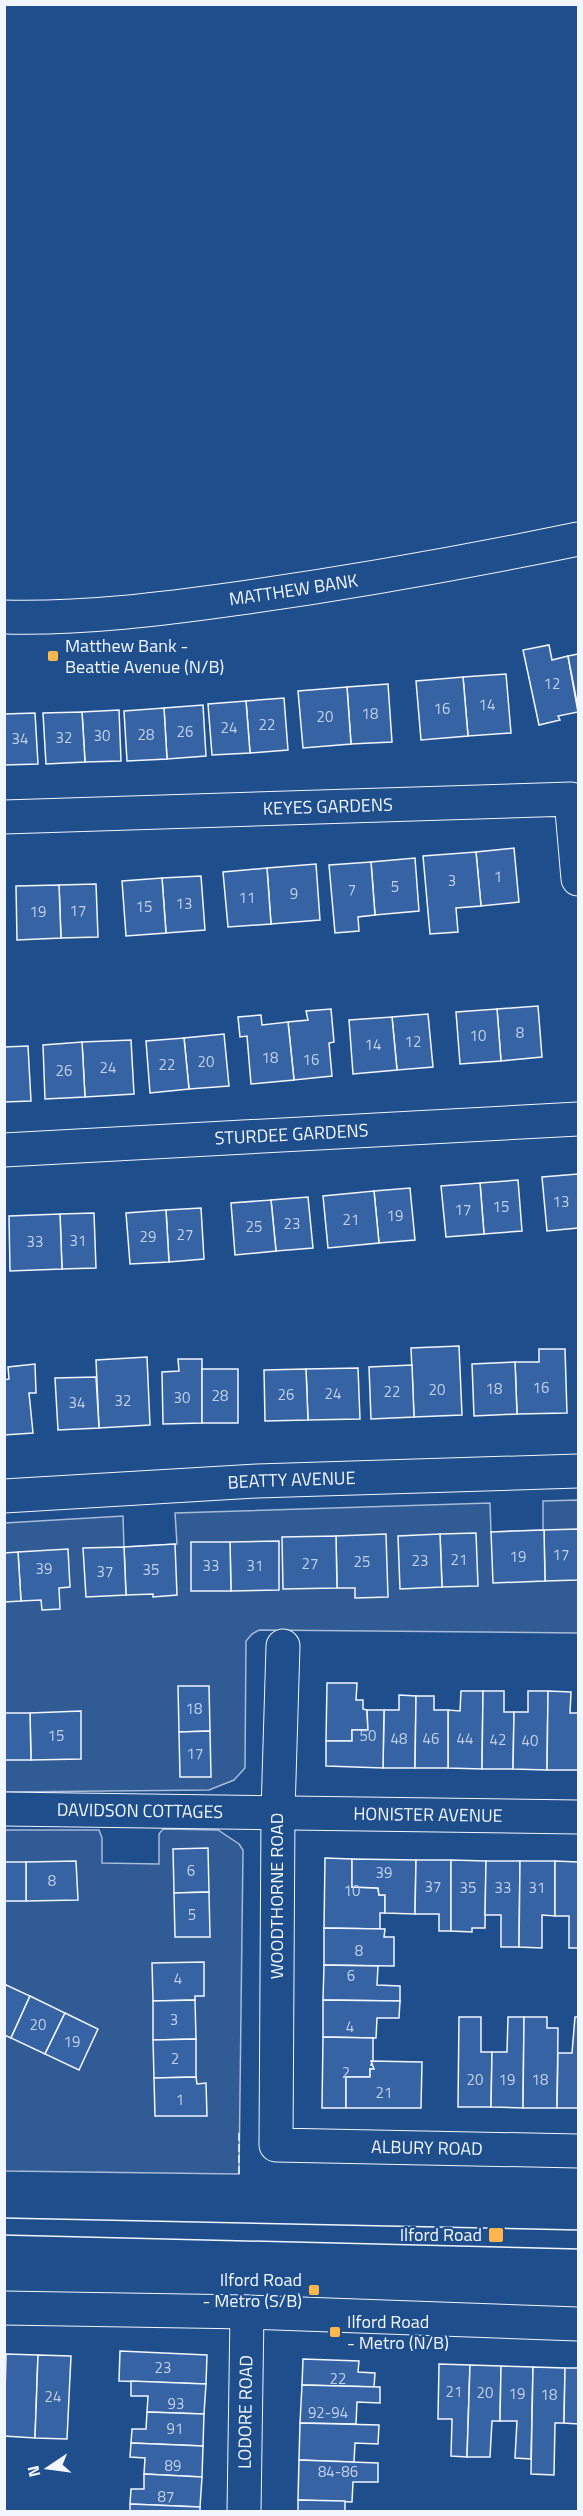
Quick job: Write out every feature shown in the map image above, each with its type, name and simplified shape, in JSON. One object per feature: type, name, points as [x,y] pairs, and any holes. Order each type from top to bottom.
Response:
[{"type":"street","name":"MATTHEW BANK","points":[[4,616],[103,615],[208,603],[423,570],[579,539]]},
{"type":"street","name":"KEYES GARDENS","points":[[4,817],[571,799],[579,879]]},
{"type":"street","name":"STURDEE GARDENS","points":[[4,1150],[579,1119]]},
{"type":"street","name":"BEATTY AVENUE","points":[[4,1496],[257,1481],[579,1472]]},
{"type":"street","name":"WOODTHORNE ROAD","points":[[276,2145],[278,1812],[283,1646]]},
{"type":"street","name":"DAVIDSON COTTAGES","points":[[4,1809],[278,1812]]},
{"type":"street","name":"HONISTER AVENUE","points":[[278,1812],[579,1816]]},
{"type":"street","name":"ALBURY ROAD","points":[[276,2145],[579,2151]]},
{"type":"street","points":[[4,2308],[247,2312],[579,2324]]},
{"type":"street","name":"LODORE ROAD","points":[[244,2511],[247,2312]]},
{"type":"shaded area","points":[[578,1500],[578,1633],[259,1630],[246,1641],[245,1768],[234,1780],[209,1790],[5,1792],[5,1523],[123,1516],[124,1547],[177,1544],[175,1513],[490,1503],[491,1532],[543,1530],[543,1501]]},
{"type":"shaded area","points":[[163,1829],[218,1830],[239,1844],[243,1850],[239,2174],[5,2171],[5,1830],[99,1830],[102,1838],[102,1863],[159,1864],[159,1834]]},
{"type":"building","points":[[549,645],[552,660],[568,656],[578,712],[558,716],[560,720],[539,725],[523,650]]},
{"type":"building","points":[[578,654],[578,708],[568,656]]},
{"type":"building","points":[[506,674],[511,733],[468,736],[463,677]]},
{"type":"building","points":[[463,677],[468,736],[421,740],[416,681]]},
{"type":"building","points":[[388,684],[392,742],[351,744],[347,687]]},
{"type":"building","points":[[347,687],[351,744],[303,748],[298,691]]},
{"type":"building","points":[[284,698],[288,750],[250,753],[246,701]]},
{"type":"building","points":[[246,701],[250,753],[212,755],[208,704]]},
{"type":"building","points":[[203,705],[206,756],[167,759],[164,708]]},
{"type":"building","points":[[164,708],[167,759],[127,761],[124,711]]},
{"type":"building","points":[[119,710],[121,761],[85,762],[82,712]]},
{"type":"building","points":[[82,712],[85,762],[46,764],[43,713]]},
{"type":"building","points":[[35,713],[38,764],[4,765],[4,714]]},
{"type":"building","points":[[514,848],[519,902],[481,906],[476,852]]},
{"type":"building","points":[[476,852],[481,906],[456,908],[458,932],[430,934],[423,856]]},
{"type":"building","points":[[415,858],[419,911],[375,915],[371,862]]},
{"type":"building","points":[[371,862],[375,915],[358,917],[359,931],[335,933],[329,865]]},
{"type":"building","points":[[316,864],[320,920],[271,924],[267,868]]},
{"type":"building","points":[[267,868],[271,924],[228,927],[223,872]]},
{"type":"building","points":[[201,876],[205,930],[166,933],[162,878]]},
{"type":"building","points":[[162,878],[166,933],[126,936],[122,881]]},
{"type":"building","points":[[96,884],[98,937],[61,938],[59,885]]},
{"type":"building","points":[[59,885],[61,938],[17,940],[16,886]]},
{"type":"building","points":[[538,1006],[542,1057],[501,1061],[497,1009]]},
{"type":"building","points":[[331,1009],[334,1042],[329,1043],[332,1076],[294,1080],[288,1022],[308,1020],[306,1011]]},
{"type":"building","points":[[497,1009],[501,1061],[460,1064],[456,1012]]},
{"type":"building","points":[[428,1014],[433,1067],[397,1070],[392,1017]]},
{"type":"building","points":[[261,1015],[262,1025],[288,1022],[294,1080],[251,1084],[247,1036],[240,1037],[238,1017]]},
{"type":"building","points":[[392,1017],[397,1070],[353,1074],[349,1020]]},
{"type":"building","points":[[224,1034],[229,1086],[189,1089],[184,1038]]},
{"type":"building","points":[[184,1038],[189,1089],[150,1093],[146,1041]]},
{"type":"building","points":[[131,1040],[134,1094],[85,1097],[82,1042]]},
{"type":"building","points":[[82,1042],[85,1097],[45,1099],[43,1045]]},
{"type":"building","points":[[28,1046],[31,1101],[4,1102],[4,1047]]},
{"type":"building","points":[[578,1174],[578,1228],[547,1231],[542,1177]]},
{"type":"building","points":[[518,1180],[522,1231],[484,1234],[480,1183]]},
{"type":"building","points":[[480,1183],[484,1234],[446,1237],[441,1186]]},
{"type":"building","points":[[410,1188],[415,1240],[379,1243],[374,1191]]},
{"type":"building","points":[[374,1191],[379,1243],[328,1248],[323,1196]]},
{"type":"building","points":[[308,1197],[313,1248],[276,1251],[271,1200]]},
{"type":"building","points":[[271,1200],[276,1251],[235,1255],[231,1203]]},
{"type":"building","points":[[201,1208],[204,1259],[169,1262],[166,1210]]},
{"type":"building","points":[[166,1210],[169,1262],[130,1264],[126,1213]]},
{"type":"building","points":[[94,1213],[96,1268],[62,1269],[60,1214]]},
{"type":"building","points":[[60,1214],[62,1269],[10,1271],[9,1216]]},
{"type":"building","points":[[459,1346],[462,1415],[414,1417],[411,1348]]},
{"type":"building","points":[[539,1349],[565,1349],[567,1413],[517,1414],[515,1362],[539,1362]]},
{"type":"building","points":[[147,1357],[150,1425],[99,1428],[96,1360]]},
{"type":"building","points":[[178,1359],[202,1359],[202,1423],[163,1424],[162,1372],[179,1371]]},
{"type":"building","points":[[515,1362],[517,1414],[474,1416],[472,1364]]},
{"type":"building","points":[[35,1364],[36,1393],[29,1393],[33,1433],[4,1435],[4,1380],[9,1379],[8,1367]]},
{"type":"building","points":[[412,1365],[414,1417],[371,1419],[369,1367]]},
{"type":"building","points":[[358,1368],[360,1419],[308,1420],[306,1369]]},
{"type":"building","points":[[202,1369],[238,1369],[238,1423],[202,1423]]},
{"type":"building","points":[[306,1369],[308,1420],[265,1421],[264,1370]]},
{"type":"building","points":[[96,1377],[99,1428],[58,1430],[55,1378]]},
{"type":"building","points":[[578,1529],[578,1580],[545,1581],[544,1530]]},
{"type":"building","points":[[544,1530],[545,1581],[493,1583],[491,1532]]},
{"type":"building","points":[[476,1533],[478,1586],[442,1587],[440,1534]]},
{"type":"building","points":[[386,1534],[388,1597],[355,1598],[355,1588],[337,1588],[336,1536]]},
{"type":"building","points":[[440,1534],[442,1587],[400,1589],[398,1536]]},
{"type":"building","points":[[336,1536],[337,1588],[283,1589],[282,1537]]},
{"type":"building","points":[[279,1541],[279,1590],[231,1591],[230,1542]]},
{"type":"building","points":[[191,1542],[230,1542],[231,1591],[191,1591]]},
{"type":"building","points":[[175,1544],[177,1595],[153,1597],[153,1594],[126,1595],[124,1547]]},
{"type":"building","points":[[124,1547],[126,1595],[86,1597],[83,1548]]},
{"type":"building","points":[[68,1549],[70,1587],[59,1588],[60,1609],[42,1610],[41,1600],[21,1601],[18,1552]]},
{"type":"building","points":[[18,1552],[21,1601],[4,1602],[4,1553]]},
{"type":"building","points":[[327,1683],[357,1683],[356,1700],[363,1700],[363,1709],[367,1710],[368,1730],[352,1730],[352,1741],[326,1741]]},
{"type":"building","points":[[178,1686],[209,1686],[210,1731],[179,1732]]},
{"type":"building","points":[[461,1691],[483,1691],[482,1769],[448,1768],[448,1710],[460,1711]]},
{"type":"building","points":[[483,1691],[504,1691],[504,1712],[514,1712],[513,1769],[482,1769]]},
{"type":"building","points":[[528,1691],[548,1691],[547,1770],[513,1769],[514,1712],[528,1712]]},
{"type":"building","points":[[548,1691],[571,1692],[570,1713],[578,1713],[578,1770],[547,1770]]},
{"type":"building","points":[[399,1695],[416,1696],[415,1768],[383,1768],[384,1710],[399,1710]]},
{"type":"building","points":[[416,1696],[434,1696],[434,1710],[448,1710],[448,1768],[415,1768]]},
{"type":"building","points":[[367,1710],[384,1710],[383,1768],[326,1766],[326,1741],[352,1741],[352,1730],[368,1730]]},
{"type":"building","points":[[81,1711],[81,1759],[31,1760],[30,1713]]},
{"type":"building","points":[[4,1713],[30,1713],[31,1760],[4,1760]]},
{"type":"building","points":[[210,1731],[211,1777],[180,1777],[179,1732]]},
{"type":"building","points":[[208,1848],[209,1892],[174,1893],[173,1849]]},
{"type":"building","points":[[325,1858],[352,1859],[352,1887],[378,1888],[379,1895],[385,1895],[385,1913],[380,1913],[380,1929],[324,1928]]},
{"type":"building","points":[[352,1859],[416,1860],[415,1914],[385,1913],[385,1895],[379,1895],[378,1888],[352,1887]]},
{"type":"building","points":[[416,1860],[451,1860],[451,1931],[439,1931],[439,1914],[415,1914]]},
{"type":"building","points":[[451,1860],[486,1861],[485,1928],[472,1928],[472,1932],[451,1931]]},
{"type":"building","points":[[76,1861],[78,1900],[26,1901],[26,1862]]},
{"type":"building","points":[[486,1861],[520,1861],[519,1947],[501,1947],[501,1915],[485,1915]]},
{"type":"building","points":[[520,1861],[555,1861],[555,1916],[542,1915],[542,1948],[519,1947]]},
{"type":"building","points":[[555,1861],[578,1862],[578,1948],[569,1948],[569,1916],[555,1916]]},
{"type":"building","points":[[4,1862],[26,1862],[26,1901],[4,1901]]},
{"type":"building","points":[[209,1892],[210,1937],[175,1937],[174,1893]]},
{"type":"building","points":[[324,1928],[385,1929],[384,1937],[394,1937],[394,1966],[324,1965]]},
{"type":"building","points":[[204,1962],[204,1996],[195,1996],[195,2000],[153,2001],[152,1963]]},
{"type":"building","points":[[324,1965],[378,1966],[377,1985],[400,1986],[400,2001],[323,2000]]},
{"type":"building","points":[[4,1984],[30,1996],[11,2038],[4,2035]]},
{"type":"building","points":[[30,1996],[65,2013],[45,2054],[11,2038]]},
{"type":"building","points":[[195,2000],[196,2039],[153,2040],[153,2001]]},
{"type":"building","points":[[323,2000],[400,2001],[399,2018],[377,2018],[376,2038],[323,2037]]},
{"type":"building","points":[[65,2013],[98,2029],[79,2070],[45,2054]]},
{"type":"building","points":[[459,2017],[481,2017],[481,2052],[492,2052],[491,2107],[458,2107]]},
{"type":"building","points":[[508,2017],[524,2017],[523,2108],[491,2107],[492,2052],[507,2052]]},
{"type":"building","points":[[524,2017],[547,2017],[547,2028],[558,2028],[557,2108],[523,2108]]},
{"type":"building","points":[[575,2017],[578,2017],[578,2108],[557,2108],[558,2053],[572,2053]]},
{"type":"building","points":[[323,2037],[373,2038],[371,2065],[374,2065],[374,2069],[370,2069],[370,2077],[346,2077],[346,2108],[322,2108]]},
{"type":"building","points":[[196,2039],[196,2077],[154,2078],[153,2040]]},
{"type":"building","points":[[371,2061],[422,2062],[421,2108],[346,2108],[346,2077],[370,2077],[370,2069],[374,2069]]},
{"type":"building","points":[[196,2077],[197,2084],[206,2083],[207,2116],[155,2116],[154,2078]]},
{"type":"building","points":[[120,2351],[207,2355],[206,2384],[119,2381]]},
{"type":"building","points":[[6,2354],[38,2355],[35,2438],[4,2436]]},
{"type":"building","points":[[38,2355],[71,2356],[67,2439],[35,2438]]},
{"type":"building","points":[[303,2359],[359,2361],[358,2372],[375,2373],[374,2387],[302,2385]]},
{"type":"building","points":[[439,2364],[470,2365],[467,2457],[451,2456],[452,2419],[438,2419]]},
{"type":"building","points":[[470,2365],[501,2366],[500,2421],[492,2421],[490,2457],[467,2457]]},
{"type":"building","points":[[501,2366],[533,2367],[531,2459],[515,2458],[517,2421],[500,2421]]},
{"type":"building","points":[[533,2367],[565,2368],[564,2423],[555,2423],[554,2475],[531,2474]]},
{"type":"building","points":[[565,2368],[578,2368],[578,2424],[564,2423]]},
{"type":"building","points":[[131,2381],[206,2384],[204,2414],[147,2412],[148,2396],[131,2396]]},
{"type":"building","points":[[302,2385],[380,2387],[380,2403],[357,2402],[356,2424],[300,2423]]},
{"type":"building","points":[[147,2412],[204,2414],[203,2446],[131,2443],[132,2429],[146,2429]]},
{"type":"building","points":[[300,2423],[379,2425],[378,2444],[355,2443],[354,2462],[299,2460]]},
{"type":"building","points":[[131,2443],[203,2446],[202,2477],[144,2474],[145,2458],[130,2457]]},
{"type":"building","points":[[299,2460],[378,2463],[378,2482],[353,2482],[352,2502],[298,2500]]},
{"type":"building","points":[[144,2474],[202,2477],[200,2507],[130,2504],[131,2489],[144,2489]]},
{"type":"building","points":[[298,2500],[345,2501],[345,2512],[298,2512]]},
{"type":"building","points":[[130,2504],[200,2507],[200,2512],[130,2512]]},
{"type":"tram line","points":[[4,2218],[578,2230]]},
{"type":"tram line","points":[[4,2235],[578,2249]]},
{"type":"fence","points":[[239,2132],[239,2174]]},
{"type":"place","name":"Matthew Bank - Beattie Avenue (N/B)","points":[[53,656]]},
{"type":"place","name":"Ilford Road","points":[[496,2235]]},
{"type":"place","name":"Ilford Road - Metro (S/B)","points":[[314,2290]]},
{"type":"place","name":"Ilford Road - Metro (N/B)","points":[[335,2332]]}]
